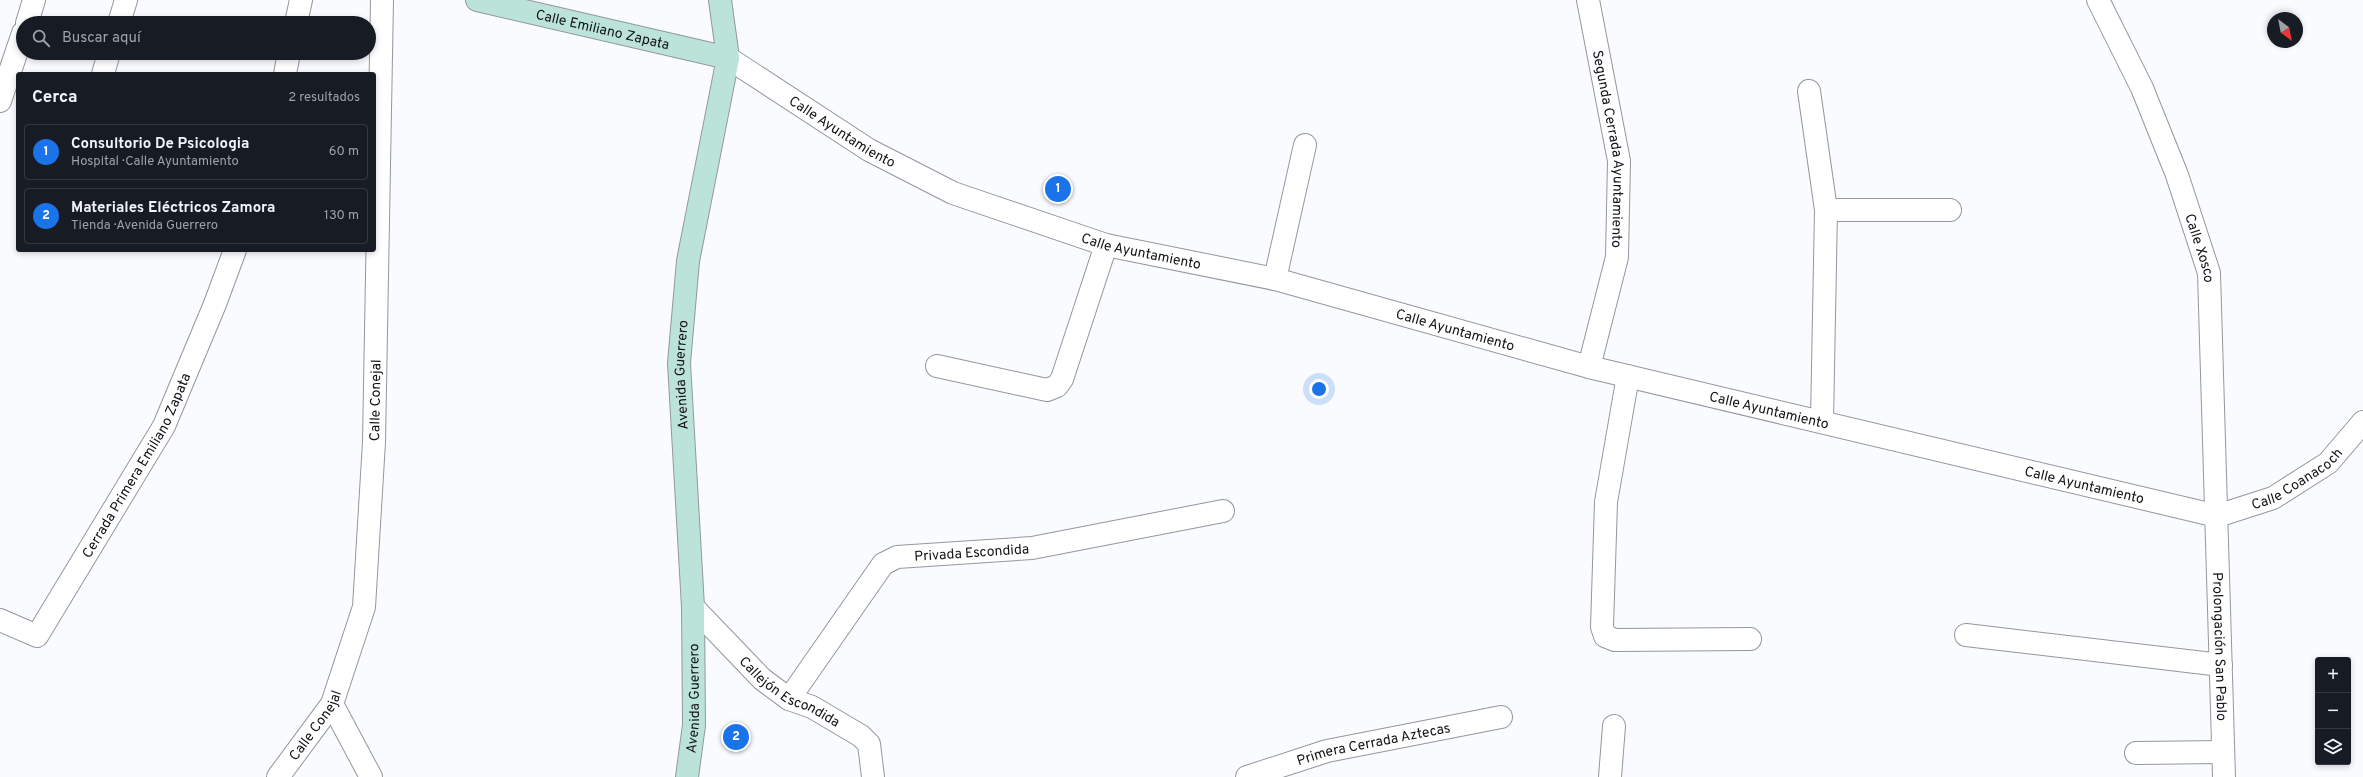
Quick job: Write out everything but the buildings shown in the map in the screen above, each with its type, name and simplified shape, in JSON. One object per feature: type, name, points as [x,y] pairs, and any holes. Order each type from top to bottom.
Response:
[{"type":"street","points":[[28,16],[34,0]]},
{"type":"street","points":[[121,16],[126,0]]},
{"type":"street","points":[[298,16],[301,0]]},
{"type":"street","name":"Calle Conejal","points":[[278,777],[332,704],[364,607],[374,442],[382,0]]},
{"type":"street","name":"Calle Emiliano Zapata","points":[[477,0],[728,58]]},
{"type":"street","name":"Avenida Guerrero","points":[[687,777],[694,725],[693,607],[679,363],[688,260],[728,58],[720,0]]},
{"type":"street","name":"Segunda Cerrada Ayuntamiento","points":[[1588,0],[1619,161],[1617,257],[1589,367]]},
{"type":"street","name":"Calle Xosco","points":[[2098,0],[2142,88],[2177,175],[2209,273],[2217,516]]},
{"type":"street","points":[[0,101],[16,54]]},
{"type":"street","name":"Calle Ayuntamiento","points":[[728,58],[869,150],[953,193],[1106,245],[1276,279],[1589,367],[1822,421],[2217,516]]},
{"type":"street","points":[[104,72],[108,60]]},
{"type":"street","points":[[285,72],[288,60]]},
{"type":"street","points":[[1809,91],[1826,210],[1822,421]]},
{"type":"street","points":[[1276,279],[1305,145]]},
{"type":"street","points":[[1826,210],[1950,210]]},
{"type":"street","points":[[937,366],[1047,390],[1056,386],[1062,379],[1106,245]]},
{"type":"street","name":"Cerrada Primera Emiliano Zapata","points":[[0,620],[37,636],[164,426],[215,304],[234,252]]},
{"type":"street","points":[[1628,376],[1606,502],[1602,627],[1606,636],[1615,640],[1750,639]]},
{"type":"street","name":"Calle Coanacoch","points":[[2217,516],[2273,498],[2328,464],[2363,422]]},
{"type":"street","name":"Privada Escondida","points":[[789,699],[883,564],[896,557],[1032,548],[1223,511]]},
{"type":"street","name":"Prolongación San Pablo","points":[[2217,516],[2224,777]]},
{"type":"street","name":"Callejón Escondida","points":[[693,607],[762,679],[789,699],[812,707],[861,736],[870,744],[873,777]]},
{"type":"street","points":[[1966,635],[2221,665]]},
{"type":"street","points":[[332,704],[371,777]]},
{"type":"street","name":"Primera Cerrada Aztecas","points":[[1247,777],[1326,751],[1501,717]]},
{"type":"street","points":[[1610,777],[1614,726]]},
{"type":"street","points":[[2136,753],[2223,752]]},
{"type":"place","name":"Consultorio De Psicologia","points":[[1058,189]]},
{"type":"place","name":"Materiales Eléctricos Zamora","points":[[736,737]]}]
